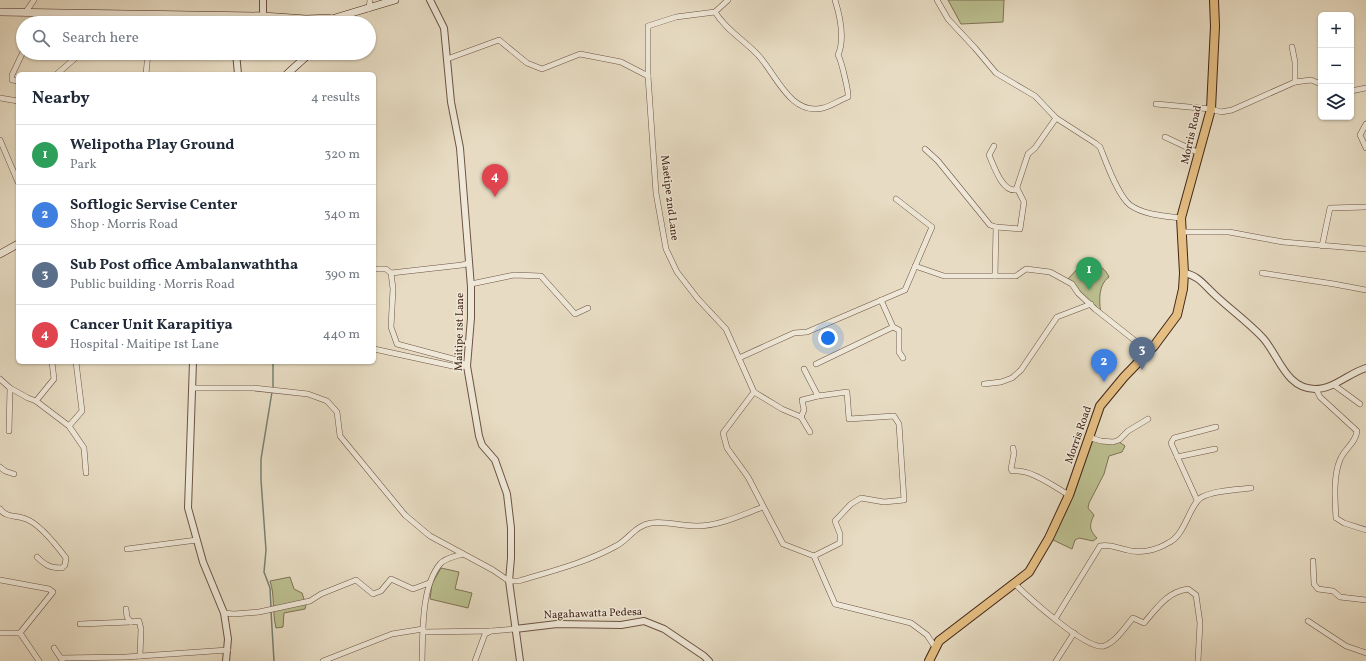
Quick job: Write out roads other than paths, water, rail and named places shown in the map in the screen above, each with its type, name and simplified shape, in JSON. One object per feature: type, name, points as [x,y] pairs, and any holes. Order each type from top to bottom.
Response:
[{"type":"main road","points":[[347,16],[395,0]]},
{"type":"main road","name":"Morris Road","points":[[929,661],[939,641],[1028,572],[1037,560],[1054,529],[1069,495],[1100,406],[1124,376],[1148,352],[1177,315],[1184,289],[1181,218],[1211,109],[1215,0]]},
{"type":"main road","points":[[0,12],[170,16]]},
{"type":"main road","points":[[290,72],[303,60]]},
{"type":"main road","points":[[0,254],[16,245]]},
{"type":"street","points":[[25,13],[34,0]]},
{"type":"street","points":[[263,0],[263,16]]},
{"type":"street","points":[[369,8],[370,0]]},
{"type":"street","name":"Maitipe 1st Lane","points":[[430,0],[444,28],[451,102],[460,148],[470,284],[471,318],[467,366],[479,436],[482,445],[495,460],[507,494],[511,528],[512,558],[509,581],[520,661]]},
{"type":"street","points":[[728,0],[715,12],[736,36],[748,44],[760,56],[775,79],[794,101],[802,107],[818,108],[848,97],[850,92],[843,77],[842,61],[838,55],[841,48],[839,14],[835,0]]},
{"type":"street","points":[[937,0],[948,19],[975,48],[996,74],[1035,96],[1056,118],[1100,147],[1122,197],[1130,205],[1153,214],[1181,218]]},
{"type":"street","name":"Maetipe 2nd Lane","points":[[715,12],[676,17],[648,26],[648,76],[656,192],[666,249],[677,272],[726,329],[754,392]]},
{"type":"street","points":[[447,59],[499,40],[527,63],[542,69],[580,54],[621,62],[648,76]]},
{"type":"street","points":[[1292,47],[1295,62],[1295,82]]},
{"type":"street","points":[[16,81],[12,80],[12,75],[19,60]]},
{"type":"street","points":[[59,72],[73,60]]},
{"type":"street","points":[[146,72],[147,60]]},
{"type":"street","points":[[237,60],[238,72]]},
{"type":"street","points":[[1156,104],[1182,108],[1211,109],[1220,112],[1232,110],[1295,82],[1311,80],[1318,83]]},
{"type":"street","points":[[1354,90],[1366,88]]},
{"type":"street","points":[[0,98],[16,101]]},
{"type":"street","points":[[994,146],[989,155],[1002,182],[1006,188],[1012,191],[1017,188],[1028,154],[1035,148],[1056,118]]},
{"type":"street","points":[[1366,124],[1360,135],[1366,148]]},
{"type":"street","points":[[1165,137],[1199,153]]},
{"type":"street","points":[[0,140],[16,177]]},
{"type":"street","points":[[925,149],[938,161],[990,225],[1020,229],[1024,202],[1017,188]]},
{"type":"street","points":[[740,359],[794,333],[807,332],[904,290],[916,266],[932,227],[896,199]]},
{"type":"street","points":[[1322,246],[1330,208],[1366,207]]},
{"type":"street","points":[[995,276],[996,227]]},
{"type":"street","points":[[1182,232],[1229,232],[1283,242],[1366,249]]},
{"type":"street","points":[[391,273],[469,263]]},
{"type":"street","points":[[916,266],[944,276],[1016,276],[1026,269],[1050,272],[1072,284],[1078,293],[1090,304],[1148,352]]},
{"type":"street","points":[[376,269],[386,269],[391,273],[393,289],[391,327],[397,344],[457,360],[467,366]]},
{"type":"street","points":[[1184,272],[1194,274],[1217,297],[1242,316],[1264,340],[1280,366],[1294,381],[1304,388],[1316,389],[1334,384],[1366,368]]},
{"type":"street","points":[[1262,273],[1366,290]]},
{"type":"street","points":[[470,284],[514,275],[541,276],[575,314],[588,308]]},
{"type":"street","points":[[881,300],[893,327],[899,330],[899,352],[903,358]]},
{"type":"street","points":[[984,384],[1001,382],[1012,378],[1021,370],[1057,317],[1090,304]]},
{"type":"street","points":[[816,364],[893,327]]},
{"type":"street","points":[[740,359],[778,343]]},
{"type":"street","points":[[376,349],[457,367],[467,366]]},
{"type":"street","points":[[36,401],[54,379],[52,364]]},
{"type":"street","points":[[69,426],[82,411],[76,364]]},
{"type":"street","points":[[193,364],[188,508],[203,562],[224,613],[228,639],[226,661]]},
{"type":"street","points":[[804,369],[818,396]]},
{"type":"street","points":[[0,379],[10,388],[36,401],[69,426],[84,448],[86,473]]},
{"type":"street","points":[[1334,384],[1360,404]]},
{"type":"street","points":[[10,388],[10,431]]},
{"type":"street","points":[[193,388],[253,388],[308,394],[328,401],[337,412],[340,436],[405,515],[430,536],[494,570],[509,581],[519,581],[577,564],[617,545],[641,526],[651,523],[681,523],[695,526],[710,525],[741,516],[763,507]]},
{"type":"street","points":[[1316,389],[1320,397],[1357,431],[1356,436],[1340,459],[1335,494],[1336,518],[1344,523],[1366,530]]},
{"type":"street","points":[[810,432],[801,417],[782,409],[754,392],[723,433],[727,448],[748,477],[783,544],[814,556],[835,604],[911,623],[927,636],[935,647]]},
{"type":"street","points":[[801,417],[804,410],[802,400],[847,392],[849,419],[894,416],[899,424],[904,500],[884,502],[861,498],[851,504],[835,521],[840,534],[840,543],[814,556]]},
{"type":"street","points":[[1088,437],[1101,441],[1113,442],[1119,440],[1128,431],[1148,419]]},
{"type":"street","points":[[1198,500],[1170,443],[1174,438],[1202,429],[1216,427]]},
{"type":"street","points":[[1013,448],[1012,471],[1028,474],[1069,495]]},
{"type":"street","points":[[1177,457],[1215,449]]},
{"type":"street","points":[[0,467],[5,471],[14,474]]},
{"type":"street","points":[[1055,619],[1100,546],[1143,552],[1169,543],[1178,536],[1198,500],[1215,493],[1251,488]]},
{"type":"street","points":[[0,509],[7,515],[26,518],[35,525],[66,558],[65,565],[62,568],[47,566],[37,558]]},
{"type":"street","points":[[128,549],[197,540]]},
{"type":"street","points":[[422,661],[423,630],[429,583],[441,563],[463,554]]},
{"type":"street","points":[[1313,561],[1314,584],[1318,589],[1333,591],[1340,597],[1366,600]]},
{"type":"street","points":[[224,613],[234,614],[259,612],[310,601],[321,594],[356,580],[373,594],[381,591],[391,579],[413,589],[429,583]]},
{"type":"street","points":[[0,580],[49,589],[53,592],[20,633]]},
{"type":"street","points":[[1014,582],[1028,598],[1074,633],[1095,646],[1102,646],[1109,643],[1133,618],[1144,623],[1166,597],[1178,591],[1188,589],[1196,595],[1200,623],[1198,661]]},
{"type":"street","points":[[126,609],[127,617],[131,622]]},
{"type":"street","points":[[80,624],[139,621],[141,629],[140,656]]},
{"type":"street","name":"Nagahawatta Pedesa","points":[[515,629],[557,624],[621,625],[644,621],[664,629],[704,656],[708,661]]},
{"type":"street","points":[[1308,621],[1346,646],[1366,653]]},
{"type":"street","points":[[323,661],[392,634],[423,630],[491,631],[515,629]]},
{"type":"street","points":[[475,661],[485,634],[491,631]]},
{"type":"street","points":[[0,633],[20,633]]},
{"type":"street","points":[[20,633],[39,661]]},
{"type":"street","points":[[1056,661],[1074,633]]},
{"type":"street","points":[[54,648],[62,660],[228,650]]},
{"type":"waterway","points":[[273,364],[273,388]]},
{"type":"waterway","points":[[271,607],[270,588],[264,572],[266,550],[261,459],[272,392]]},
{"type":"waterway","points":[[271,611],[274,661]]},
{"type":"place","name":"Cancer Unit Karapitiya","points":[[495,197]]},
{"type":"place","name":"Welipotha Play Ground","points":[[1089,290]]},
{"type":"place","name":"Sub Post office Ambalanwaththa","points":[[1142,370]]},
{"type":"place","name":"Softlogic Servise Center","points":[[1104,382]]}]
